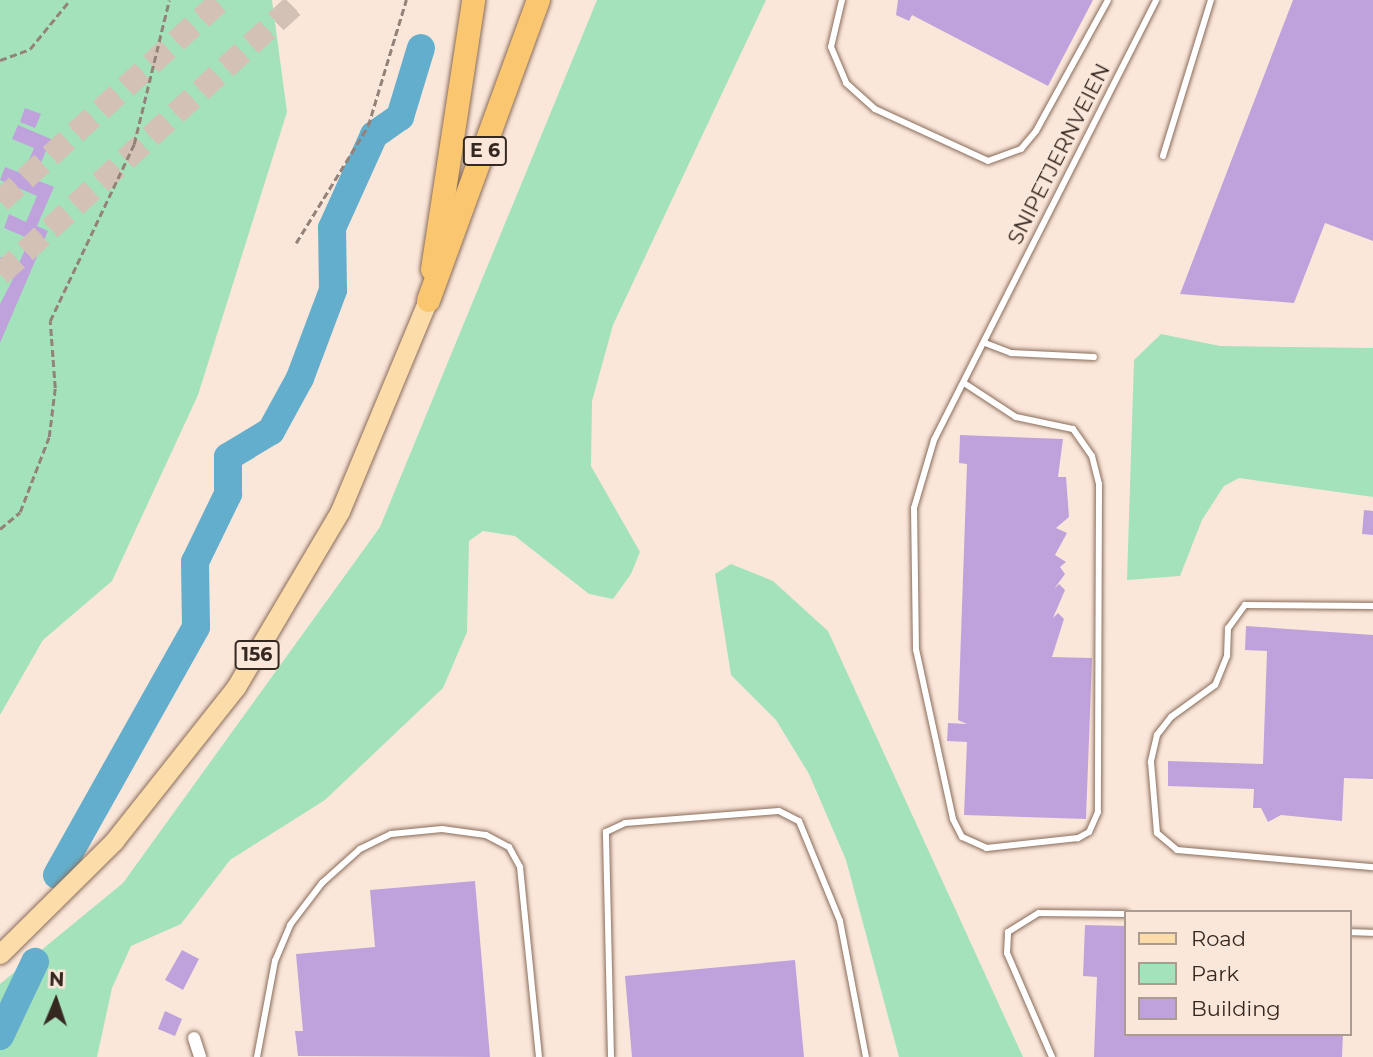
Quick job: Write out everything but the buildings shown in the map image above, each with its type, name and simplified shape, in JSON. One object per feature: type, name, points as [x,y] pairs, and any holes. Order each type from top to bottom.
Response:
[{"type":"highway","name":"E 6","points":[[428,300],[473,0]]},
{"type":"highway","name":"E 6","points":[[428,300],[538,0]]},
{"type":"main road","name":"156","points":[[0,954],[114,841],[243,676],[340,511],[428,300]]},
{"type":"street","points":[[194,1038],[200,1057]]},
{"type":"lane","name":"SNIPETJERNVEIEN","points":[[842,0],[831,47],[846,83],[875,109],[974,159],[1021,149],[1060,92],[1108,0]]},
{"type":"lane","name":"SNIPETJERNVEIEN","points":[[964,383],[1016,417],[1073,429],[1092,456],[1099,484],[1098,812],[1089,832],[1078,838],[987,848],[962,837],[953,819],[912,601],[915,508],[934,440],[985,343],[995,325],[1156,0]]},
{"type":"lane","points":[[1163,156],[1211,0]]},
{"type":"lane","points":[[985,343],[1011,353],[1094,357]]},
{"type":"lane","points":[[1373,607],[1245,605],[1228,628],[1227,656],[1215,685],[1171,717],[1157,735],[1152,762],[1157,833],[1177,850],[1373,867]]},
{"type":"lane","points":[[611,1057],[606,832],[625,822],[779,811],[799,821],[840,921],[866,1057]]},
{"type":"lane","points":[[257,1057],[275,961],[290,925],[322,883],[360,849],[391,834],[442,829],[486,835],[509,847],[520,867],[539,1057]]},
{"type":"lane","points":[[1052,1057],[1007,953],[1007,932],[1039,914],[1124,914]]},
{"type":"lane","points":[[1352,932],[1373,933]]},
{"type":"path","points":[[0,60],[30,49],[70,0]]},
{"type":"path","points":[[0,529],[20,512],[49,438],[55,388],[50,321],[134,144],[169,0]]},
{"type":"path","points":[[296,243],[368,126],[407,0]]},
{"type":"green space","points":[[0,0],[272,0],[287,112],[198,395],[112,581],[43,640],[0,715]]},
{"type":"green space","points":[[597,0],[766,0],[613,325],[592,401],[591,466],[640,552],[631,574],[613,599],[589,594],[515,536],[483,531],[469,541],[467,632],[443,688],[325,800],[230,860],[181,924],[131,946],[112,988],[97,1057],[0,1057],[0,984],[123,883],[380,527]]},
{"type":"green space","points":[[1161,334],[1220,346],[1373,348],[1373,497],[1239,478],[1224,486],[1202,520],[1180,576],[1127,580],[1134,360]]},
{"type":"green space","points":[[731,564],[773,581],[828,631],[1023,1057],[899,1057],[846,860],[809,774],[776,720],[731,675],[715,574]]},
{"type":"waterway","points":[[57,875],[196,627],[195,562],[228,494],[228,457],[271,431],[300,378],[333,290],[332,228],[374,135],[400,117],[421,48]]},
{"type":"waterway","points":[[0,1036],[35,962]]},
{"type":"tunnel","points":[[0,201],[221,0]]},
{"type":"tunnel","points":[[0,274],[299,0]]}]
